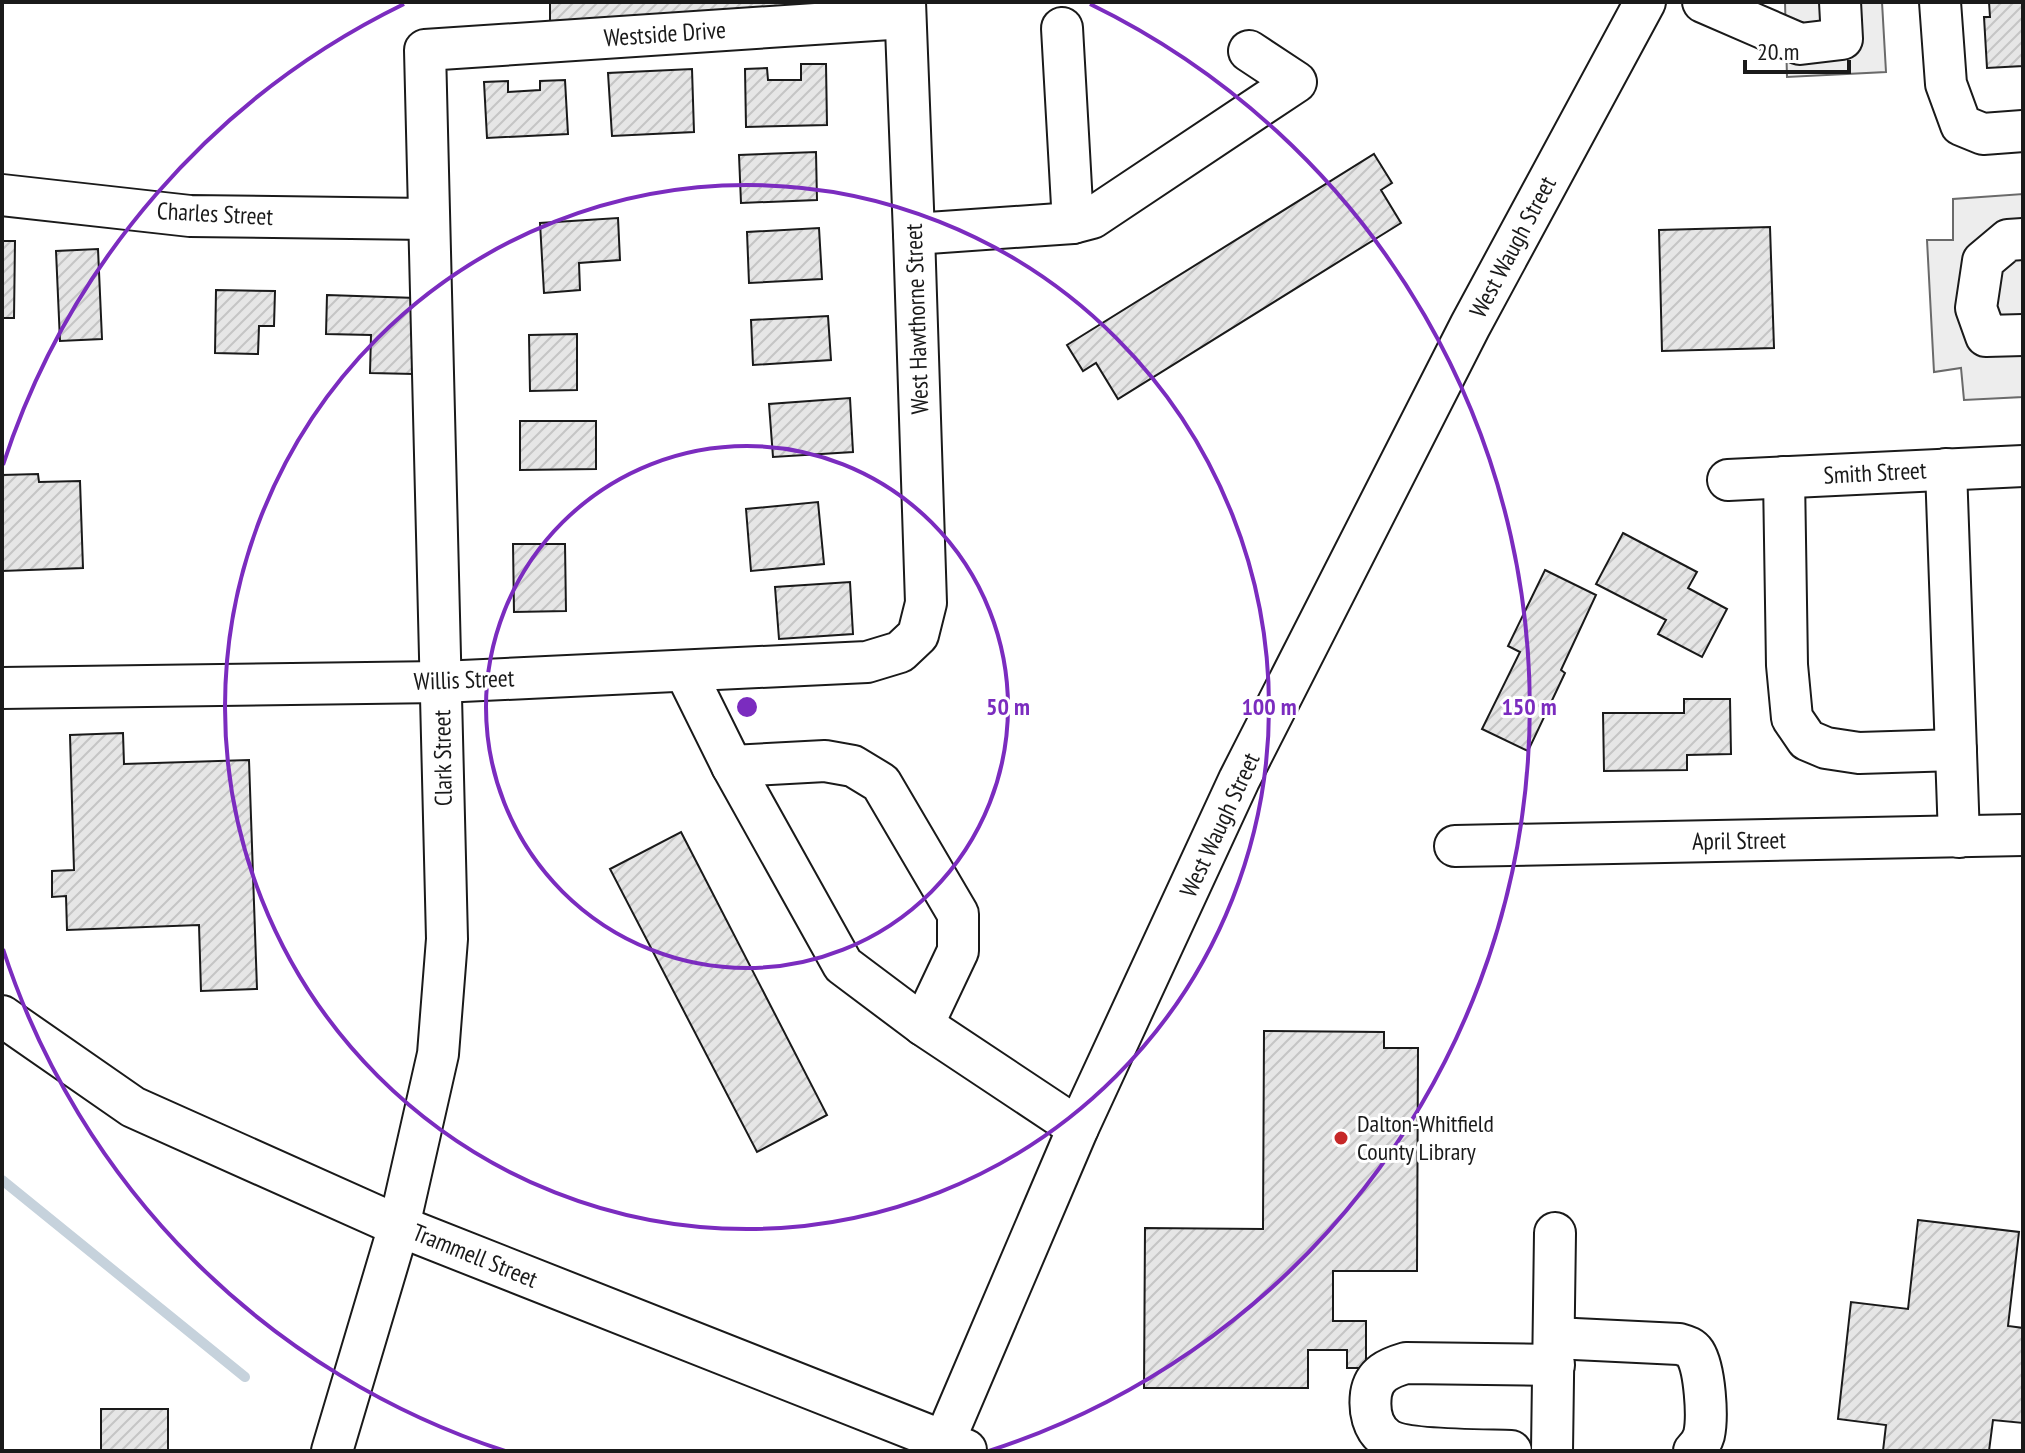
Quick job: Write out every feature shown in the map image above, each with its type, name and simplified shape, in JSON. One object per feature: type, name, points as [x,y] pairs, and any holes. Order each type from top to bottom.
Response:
[{"type":"street","name":"West Waugh Street","points":[[951,1448],[1078,1128],[1239,780],[1470,326],[1645,2]]},
{"type":"street","points":[[1703,2],[1800,44],[1842,39],[1840,2]]},
{"type":"street","points":[[1940,2],[1946,84],[1961,125],[1983,134],[2023,131]]},
{"type":"street","name":"Westside Drive","points":[[425,50],[905,10]]},
{"type":"street","name":"West Hawthorne Street","points":[[905,10],[926,603],[918,635]]},
{"type":"street","points":[[1062,28],[1073,223]]},
{"type":"street","name":"Clark Street","points":[[332,1451],[399,1226],[438,1054],[447,939],[425,50]]},
{"type":"street","points":[[914,234],[1073,223],[1092,218],[1296,82],[1249,51]]},
{"type":"street","name":"Charles Street","points":[[2,195],[190,216],[428,219]]},
{"type":"street","points":[[2023,239],[2008,240],[1983,261],[1976,308],[1986,336],[2023,335]]},
{"type":"street","name":"Smith Street","points":[[1728,480],[2023,466]]},
{"type":"street","points":[[1946,469],[1959,837]]},
{"type":"street","points":[[1784,477],[1787,665],[1792,718],[1807,740],[1826,748],[1859,753],[1956,750]]},
{"type":"street","name":"Willis Street","points":[[2,688],[441,682],[867,662],[900,652],[918,635]]},
{"type":"street","points":[[685,671],[732,766],[843,965],[923,1025],[1078,1128]]},
{"type":"street","points":[[732,766],[825,761],[853,766],[881,783],[958,914],[958,951],[923,1025]]},
{"type":"street","name":"April Street","points":[[1455,846],[2023,835]]},
{"type":"street","name":"Trammell Street","points":[[2,1016],[133,1107],[399,1226],[951,1448]]},
{"type":"street","points":[[1552,1451],[1555,1233]]},
{"type":"street","points":[[1511,1451],[1405,1446],[1386,1438],[1374,1424],[1371,1410],[1374,1383],[1385,1370],[1406,1363],[1679,1344],[1690,1347],[1696,1354],[1704,1382],[1704,1433],[1694,1451]]},
{"type":"shaded area","points":[[1785,2],[1882,2],[1886,72],[1787,77]]},
{"type":"shaded area","points":[[2023,194],[2023,397],[1964,400],[1961,368],[1934,372],[1927,240],[1953,240],[1953,199]]},
{"type":"building","points":[[550,2],[806,2],[807,12],[550,23]]},
{"type":"building","points":[[1989,2],[2023,2],[2023,66],[1987,68],[1984,17],[1990,17]]},
{"type":"building","points":[[801,64],[826,64],[827,125],[746,127],[745,69],[767,68],[768,80],[801,80]]},
{"type":"building","points":[[692,69],[694,132],[612,136],[608,73]]},
{"type":"building","points":[[565,80],[568,134],[487,138],[484,82],[508,81],[508,92],[540,90],[540,81]]},
{"type":"building","points":[[816,152],[817,200],[741,203],[739,155]]},
{"type":"building","points":[[1374,154],[1392,183],[1381,190],[1401,223],[1118,399],[1096,363],[1083,371],[1067,345]]},
{"type":"building","points":[[618,218],[620,260],[579,263],[580,290],[544,293],[540,223]]},
{"type":"building","points":[[1770,227],[1774,348],[1662,351],[1659,230]]},
{"type":"building","points":[[819,228],[822,279],[749,283],[747,232]]},
{"type":"building","points":[[2,241],[15,241],[14,318],[2,318]]},
{"type":"building","points":[[98,249],[102,339],[60,341],[56,251]]},
{"type":"building","points":[[216,290],[275,291],[274,326],[259,326],[258,354],[215,353]]},
{"type":"building","points":[[327,295],[416,298],[414,374],[370,373],[371,335],[326,334]]},
{"type":"building","points":[[828,316],[831,360],[753,365],[751,320]]},
{"type":"building","points":[[577,334],[577,390],[530,391],[529,335]]},
{"type":"building","points":[[850,398],[853,452],[773,457],[769,404]]},
{"type":"building","points":[[520,421],[596,421],[596,469],[520,470]]},
{"type":"building","points":[[38,474],[39,482],[80,481],[83,568],[2,571],[2,475]]},
{"type":"building","points":[[818,502],[824,564],[751,571],[746,509]]},
{"type":"building","points":[[1623,533],[1697,572],[1688,588],[1727,609],[1702,657],[1658,634],[1666,620],[1596,584]]},
{"type":"building","points":[[513,544],[565,544],[566,611],[514,612]]},
{"type":"building","points":[[1545,570],[1596,595],[1561,670],[1565,673],[1528,751],[1482,729],[1520,652],[1508,646]]},
{"type":"building","points":[[850,582],[853,634],[779,639],[775,587]]},
{"type":"building","points":[[1684,699],[1730,699],[1731,754],[1687,755],[1687,770],[1604,771],[1603,713],[1684,713]]},
{"type":"building","points":[[123,733],[124,764],[249,760],[257,989],[201,991],[199,925],[67,930],[66,896],[52,897],[52,871],[74,870],[70,735]]},
{"type":"building","points":[[681,832],[827,1115],[757,1152],[610,869]]},
{"type":"building","name":"Dalton-Whitfield County Library","points":[[1264,1031],[1384,1032],[1384,1048],[1418,1048],[1417,1271],[1333,1271],[1333,1321],[1366,1321],[1366,1368],[1347,1368],[1347,1350],[1308,1350],[1308,1388],[1144,1388],[1145,1228],[1263,1229]]},
{"type":"building","points":[[1918,1220],[2019,1232],[2008,1326],[2023,1328],[2023,1423],[1993,1420],[1989,1451],[1883,1451],[1886,1425],[1838,1419],[1851,1302],[1908,1309]]},
{"type":"building","points":[[101,1409],[168,1409],[168,1451],[101,1451]]},
{"type":"waterway","points":[[2,1180],[245,1377]]},
{"type":"place","name":"Dalton-Whitfield County Library","points":[[1341,1138]]}]
